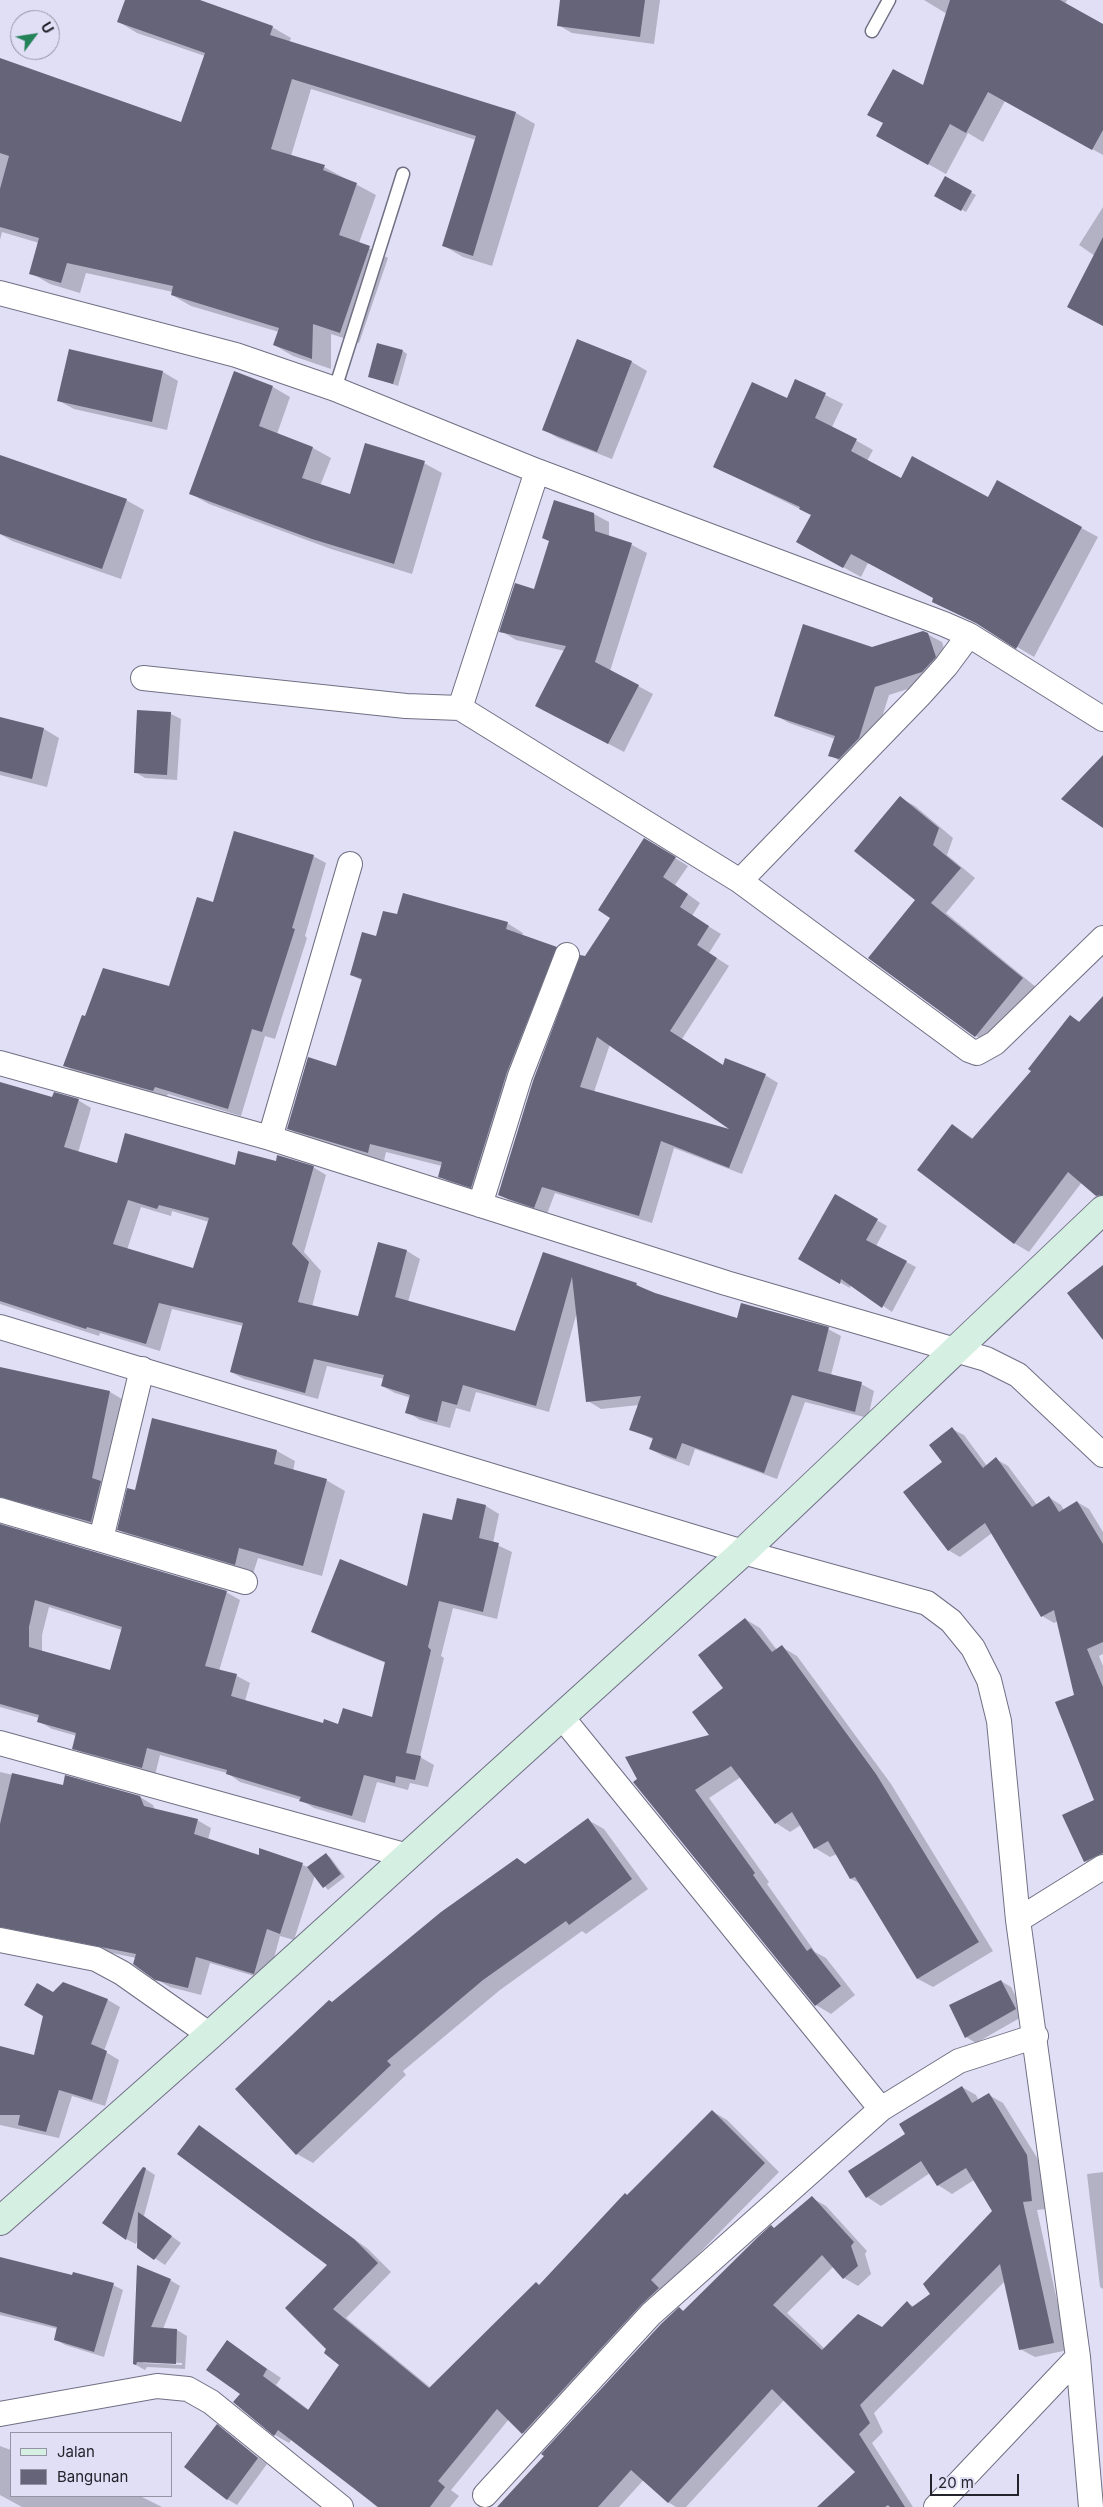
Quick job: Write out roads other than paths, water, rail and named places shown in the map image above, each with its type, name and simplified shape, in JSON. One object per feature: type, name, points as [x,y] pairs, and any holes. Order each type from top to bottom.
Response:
[{"type":"main road","points":[[0,2221],[210,2036],[744,1552],[1103,1210]]},
{"type":"street","points":[[0,293],[236,355],[335,389],[537,471],[969,635],[1103,719]]},
{"type":"street","points":[[460,708],[537,471]]},
{"type":"street","points":[[740,881],[919,696],[946,666],[969,635]]},
{"type":"street","points":[[143,678],[406,706],[460,708],[740,881],[969,1050],[977,1053],[995,1043],[1103,938]]},
{"type":"street","points":[[270,1138],[350,864]]},
{"type":"street","points":[[480,1205],[520,1076],[567,955]]},
{"type":"street","points":[[0,1063],[270,1138],[726,1283],[957,1350],[1005,1367],[1018,1375],[1103,1455]]},
{"type":"street","points":[[0,1326],[744,1552],[927,1603],[951,1621],[973,1648],[989,1680],[999,1721],[1018,1920],[1036,2036],[1078,2357],[1091,2507]]},
{"type":"street","points":[[101,1539],[142,1369]]},
{"type":"street","points":[[0,1510],[245,1582]]},
{"type":"street","points":[[561,1716],[881,2110]]},
{"type":"street","points":[[0,1743],[408,1856]]},
{"type":"street","points":[[1018,1920],[1103,1867]]},
{"type":"street","points":[[0,1940],[96,1959],[122,1973],[210,2036]]},
{"type":"street","points":[[485,2495],[651,2314],[881,2110],[959,2061],[1036,2036]]},
{"type":"street","points":[[936,2507],[1078,2357]]},
{"type":"street","points":[[0,2414],[157,2386],[188,2389],[211,2402],[341,2507]]},
{"type":"lane","points":[[872,31],[889,0]]},
{"type":"lane","points":[[335,389],[403,174]]}]
